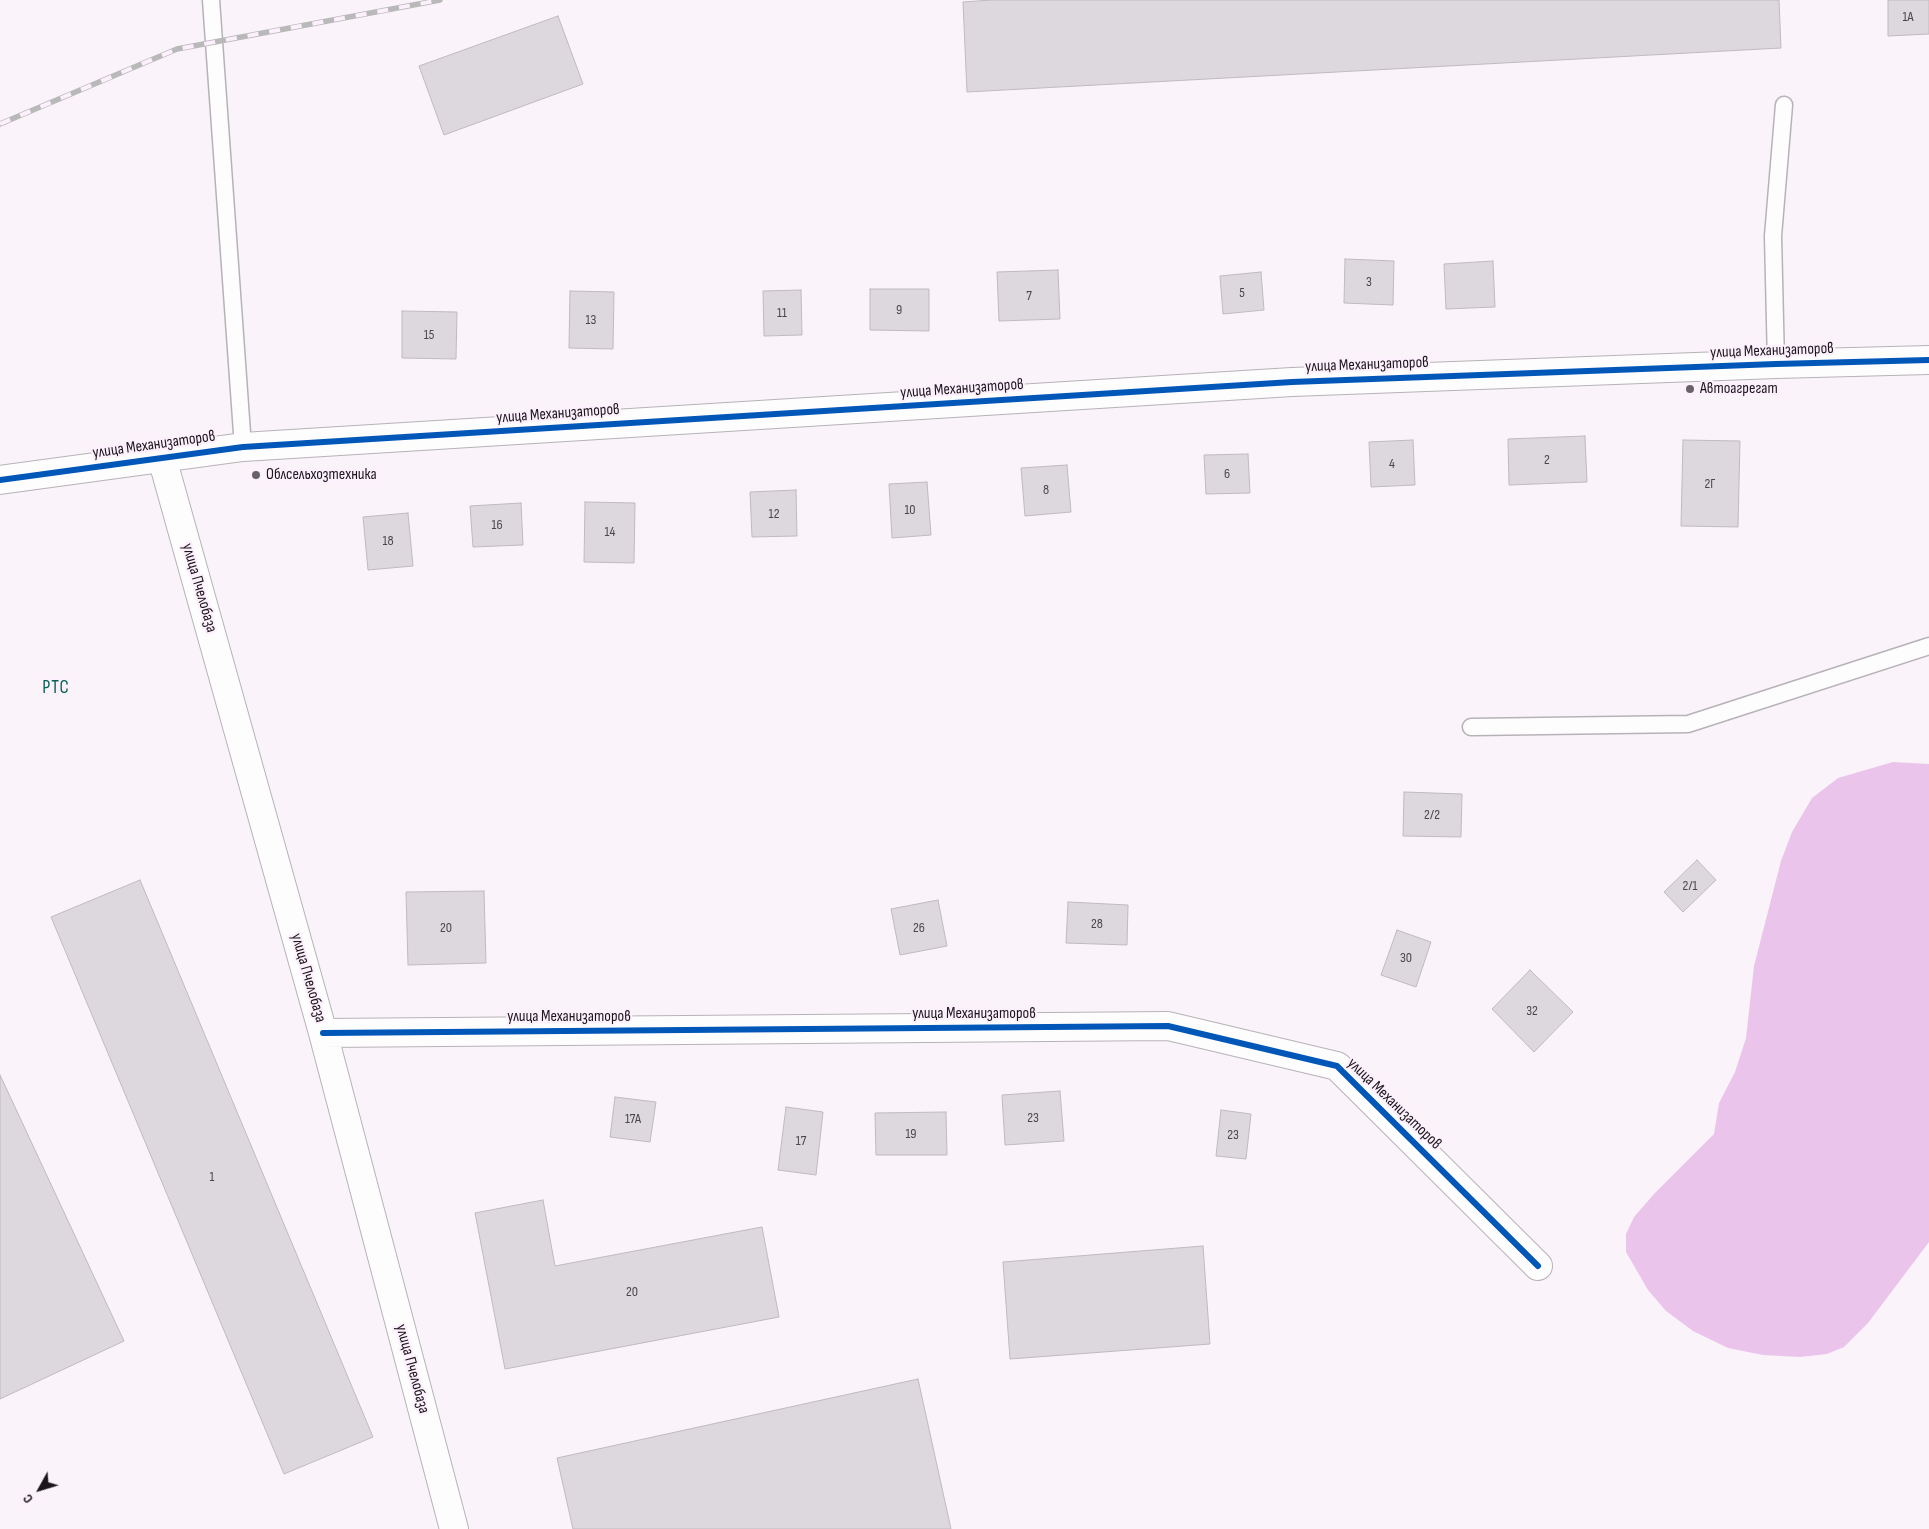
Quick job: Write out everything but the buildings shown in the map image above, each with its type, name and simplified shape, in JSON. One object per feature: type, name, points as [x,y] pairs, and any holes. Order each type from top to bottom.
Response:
[{"type":"street","name":"улица Механизаторов","points":[[0,480],[243,447],[1292,382],[1929,360]]},
{"type":"street","name":"улица Пчелобаза","points":[[162,458],[323,1033],[454,1529]]},
{"type":"street","name":"улица Механизаторов","points":[[323,1033],[1168,1026],[1336,1066],[1538,1266]]},
{"type":"lane","points":[[212,0],[243,447]]},
{"type":"lane","points":[[1776,364],[1773,236],[1784,105]]},
{"type":"lane","points":[[1471,727],[1688,724],[1929,646]]},
{"type":"shaded area","points":[[1893,762],[1929,764],[1929,1242],[1868,1323],[1844,1347],[1827,1354],[1800,1357],[1763,1355],[1728,1348],[1693,1331],[1666,1311],[1648,1290],[1626,1252],[1626,1234],[1634,1217],[1654,1194],[1714,1134],[1719,1103],[1735,1072],[1746,1038],[1754,966],[1781,861],[1792,832],[1812,798],[1838,778]]},
{"type":"railway","points":[[0,124],[177,49],[440,0]]},
{"type":"cycle path","points":[[0,480],[243,447],[1292,382],[1929,360]]},
{"type":"cycle path","points":[[323,1033],[1168,1026],[1337,1066],[1538,1266]]},
{"type":"place","name":"Автоагрегат","points":[[1690,389]]},
{"type":"place","name":"Облсельхозтехника","points":[[256,475]]},
{"type":"district","name":"РТС","points":[[56,688]]}]
